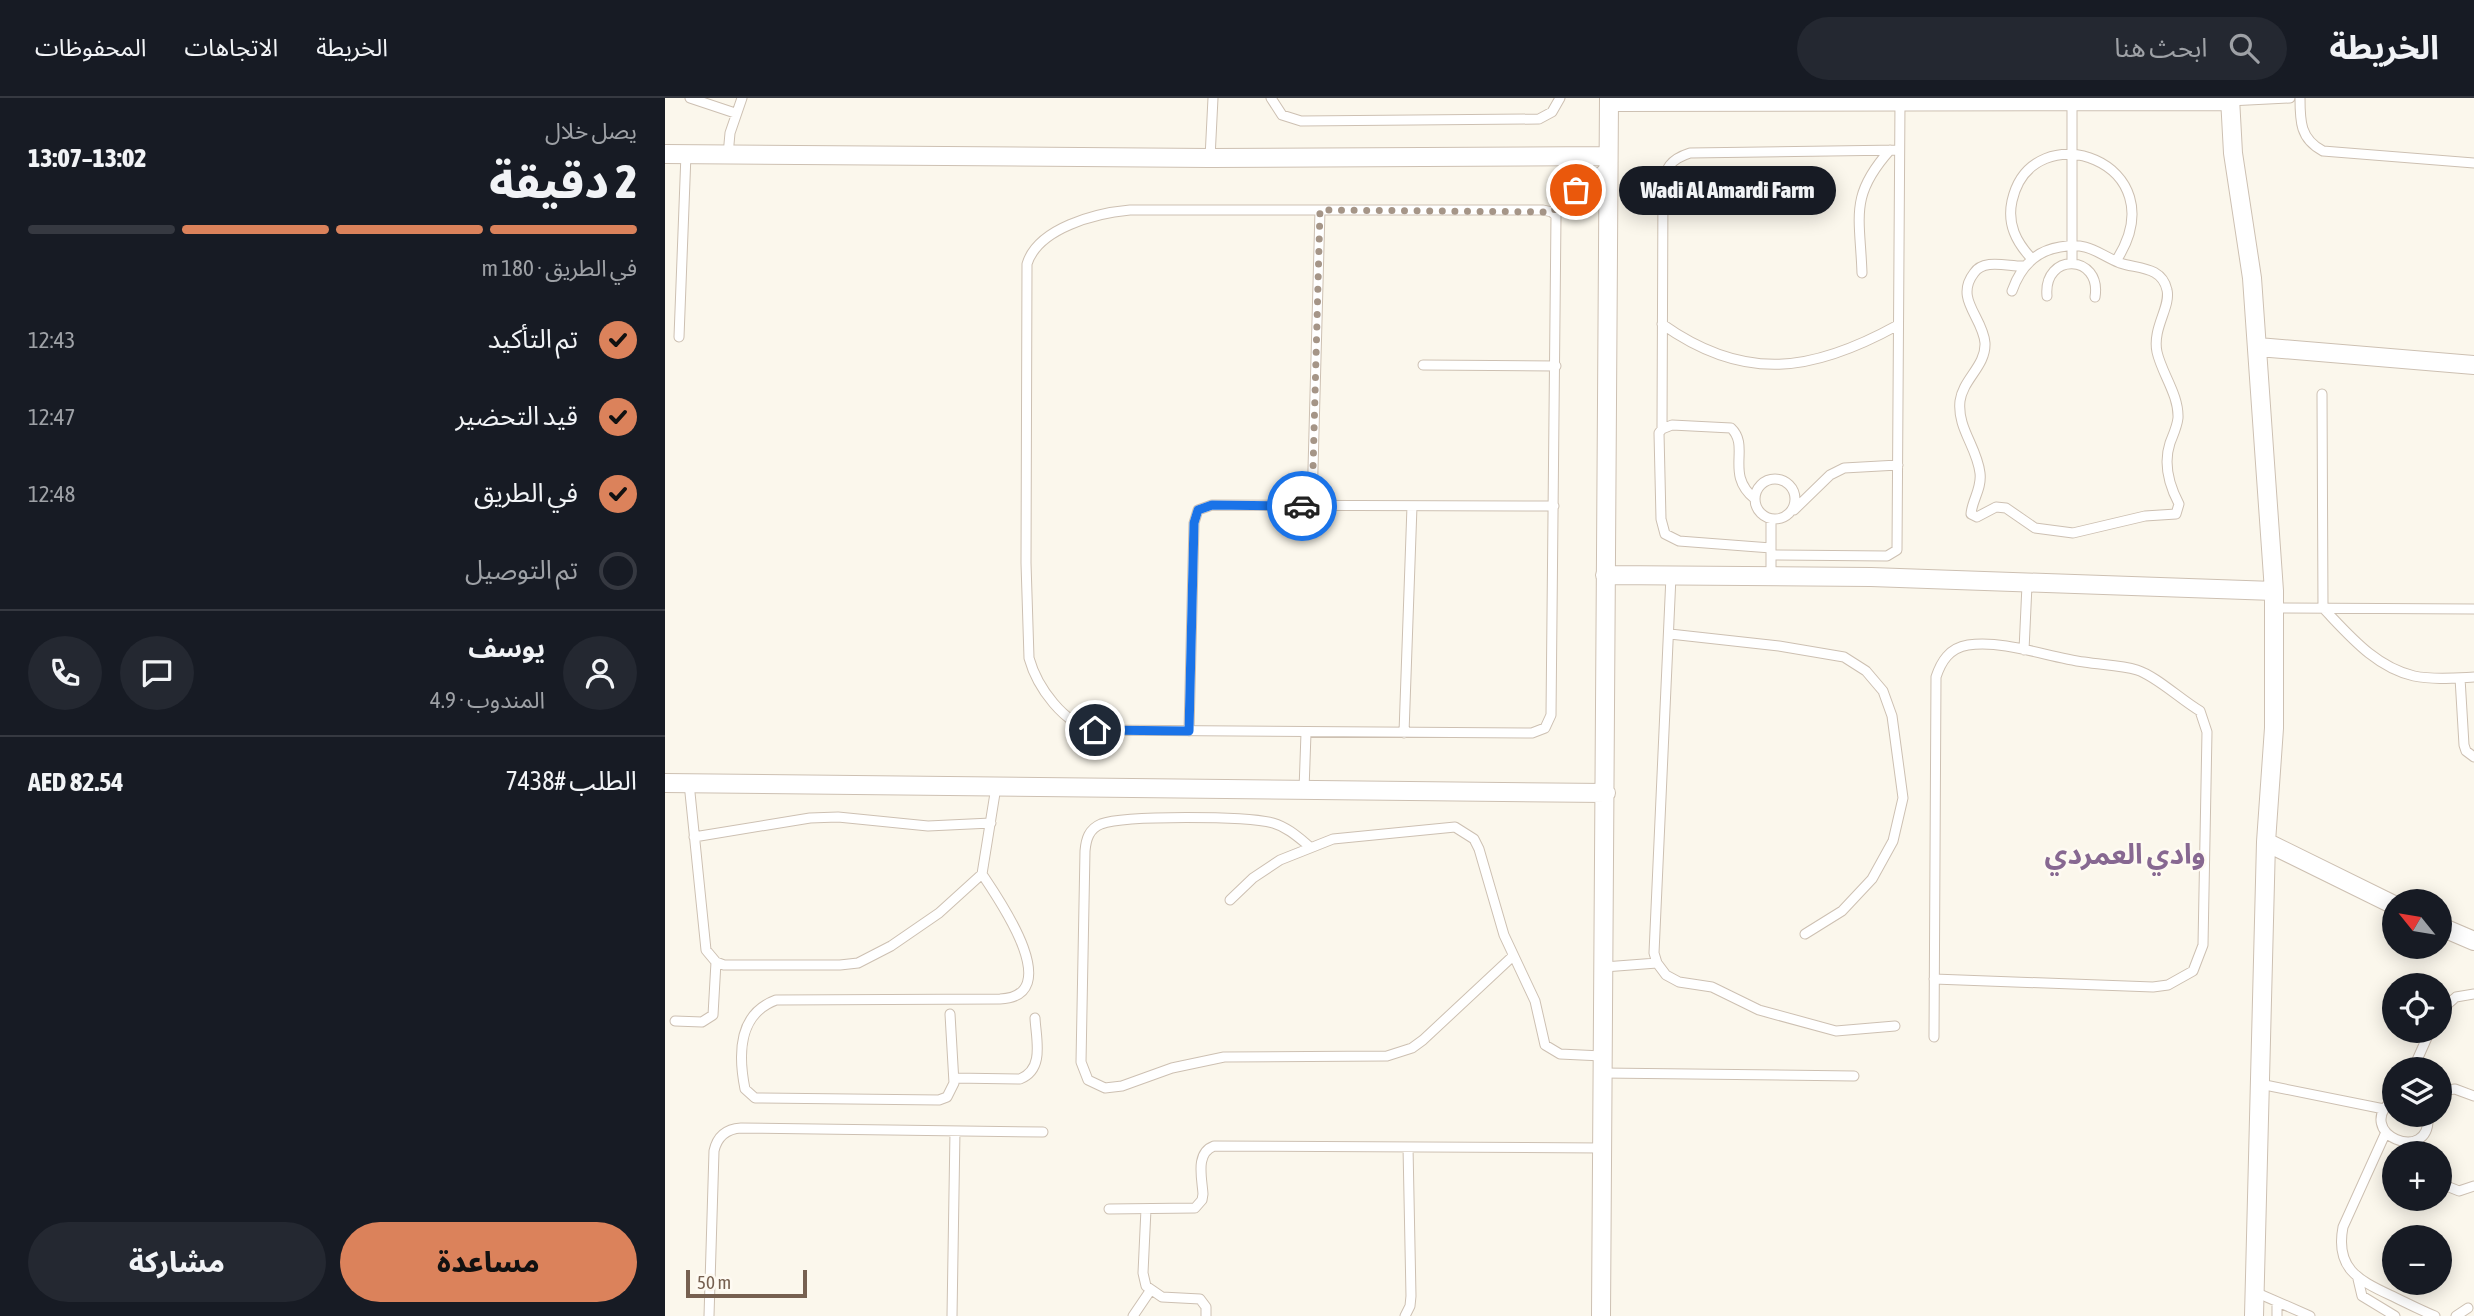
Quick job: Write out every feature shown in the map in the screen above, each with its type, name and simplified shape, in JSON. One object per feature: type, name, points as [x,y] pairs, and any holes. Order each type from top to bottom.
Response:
[{"type":"street","points":[[1601,1316],[1609,100],[1900,102],[2229,99],[2233,152],[2252,278],[2274,599],[2274,728],[2266,842],[2254,1316]]},
{"type":"street","points":[[665,154],[1608,161]]},
{"type":"street","points":[[2258,347],[2474,365]]},
{"type":"street","points":[[1605,575],[1919,579],[2274,599]]},
{"type":"street","points":[[665,783],[1606,793]]},
{"type":"street","points":[[2266,842],[2382,899]]},
{"type":"street","points":[[2452,932],[2474,941]]},
{"type":"lane","points":[[689,98],[735,113]]},
{"type":"lane","points":[[728,155],[735,113],[742,98]]},
{"type":"lane","points":[[1210,158],[1213,98]]},
{"type":"lane","points":[[1271,98],[1282,115],[1291,120],[1315,121],[1539,119],[1552,113],[1560,98]]},
{"type":"lane","points":[[2229,99],[2290,98]]},
{"type":"lane","points":[[2300,98],[2302,129],[2313,146],[2323,151],[2474,163]]},
{"type":"lane","points":[[2072,101],[2072,263]]},
{"type":"lane","points":[[1894,150],[1701,152],[1678,156],[1669,165],[1663,176],[1662,429],[1659,433],[1661,519],[1665,534],[1679,541],[1771,552],[1887,556],[1895,554],[1898,546],[1898,325],[1894,150],[1900,102]]},
{"type":"lane","points":[[1862,273],[1861,193],[1871,171],[1894,150]]},
{"type":"lane","points":[[679,337],[687,154]]},
{"type":"lane","points":[[2028,263],[2012,229],[2010,210],[2014,192],[2023,176],[2037,164],[2053,156],[2072,154],[2092,157],[2110,168],[2123,183],[2131,202],[2132,223],[2127,243],[2116,261]]},
{"type":"lane","points":[[1552,212],[1557,222],[1556,366],[1549,722],[1545,728],[1532,733],[1189,731],[1084,728],[1065,715],[1033,671],[1029,658],[1026,563],[1027,264],[1037,245],[1074,223],[1110,212],[1552,212],[1608,161]]},
{"type":"lane","points":[[1312,506],[1320,210]]},
{"type":"lane","points":[[2072,246],[2101,251],[2116,261],[2150,270],[2163,281],[2168,291],[2156,334],[2156,349],[2178,410],[2178,421],[2167,461],[2168,476],[2180,508],[2173,516],[2145,516],[2073,533],[2035,528],[2006,508],[1996,507],[1977,517],[1971,514],[1979,492],[1980,475],[1975,453],[1962,424],[1960,404],[1965,385],[1980,363],[1985,346],[1966,291],[1975,270],[1982,266],[2028,263],[2056,248],[2072,246]]},
{"type":"lane","points":[[2012,291],[2028,263]]},
{"type":"lane","points":[[2047,296],[2048,280],[2052,273],[2057,268],[2072,263],[2080,265],[2092,274],[2095,296]]},
{"type":"lane","points":[[1662,324],[1684,340],[1720,356],[1759,365],[1786,365],[1844,351],[1898,325]]},
{"type":"lane","points":[[1423,365],[1556,366]]},
{"type":"lane","points":[[2322,394],[2323,608],[2358,645],[2384,665],[2415,677],[2474,677]]},
{"type":"lane","points":[[1662,429],[1672,425],[1731,428],[1738,438],[1738,476],[1741,485],[1755,499],[1759,512],[1771,519],[1785,517],[1830,475],[1845,468],[1898,465]]},
{"type":"lane","points":[[1755,499],[1760,486],[1772,479],[1779,479],[1791,486],[1794,492],[1791,512]]},
{"type":"lane","points":[[1189,731],[1195,516],[1205,506],[1554,506]]},
{"type":"lane","points":[[1403,733],[1412,506]]},
{"type":"lane","points":[[1771,519],[1771,577]]},
{"type":"lane","points":[[1671,576],[1655,941],[1657,963],[1666,975],[1679,982],[1712,987],[1759,1010],[1823,1029],[1850,1030],[1895,1026]]},
{"type":"lane","points":[[2024,650],[2028,585]]},
{"type":"lane","points":[[2274,599],[2323,608],[2474,608]]},
{"type":"lane","points":[[1670,634],[1779,646],[1844,657],[1866,671],[1883,691],[1892,716],[1903,799],[1893,841],[1872,879],[1842,911],[1805,934]]},
{"type":"lane","points":[[1934,979],[2153,988],[2183,979],[2193,971],[2200,958],[2203,932],[2207,732],[2200,711],[2138,670],[2024,650],[1967,645],[1952,651],[1941,662],[1936,677],[1934,979],[1934,1037]]},
{"type":"lane","points":[[2460,678],[2464,745],[2466,751],[2474,757]]},
{"type":"lane","points":[[1304,790],[1306,733]]},
{"type":"lane","points":[[688,783],[706,950],[716,962],[724,965],[858,963],[875,956],[915,930],[982,874],[996,787]]},
{"type":"lane","points":[[694,837],[810,818],[838,817],[928,826],[991,823]]},
{"type":"lane","points":[[1309,846],[1294,833],[1257,819],[1142,820],[1102,824],[1095,828],[1086,842],[1085,863],[1081,1062],[1088,1080],[1105,1088],[1122,1086],[1172,1068],[1224,1057],[1400,1054],[1423,1040],[1513,956]]},
{"type":"lane","points":[[1230,900],[1271,866],[1309,846],[1359,834],[1444,827],[1465,832],[1479,849],[1496,912],[1535,1001],[1545,1045],[1560,1054],[1602,1065],[1854,1076]]},
{"type":"lane","points":[[950,1014],[954,1078],[952,1091],[939,1100],[755,1098],[745,1089],[743,1037],[753,1014],[763,1005],[776,1000],[1000,999],[1018,994],[1026,984],[1029,965],[1010,918],[982,874]]},
{"type":"lane","points":[[675,1021],[702,1021],[713,1015],[716,962]]},
{"type":"lane","points":[[1604,967],[1657,963]]},
{"type":"lane","points":[[2452,1001],[2456,997],[2474,994]]},
{"type":"lane","points":[[954,1078],[1020,1079],[1032,1072],[1037,1059],[1035,1018]]},
{"type":"lane","points":[[2260,1084],[2382,1109]]},
{"type":"lane","points":[[2452,1089],[2474,1096]]},
{"type":"lane","points":[[2384,1127],[2386,1132],[2399,1141]]},
{"type":"lane","points":[[2405,1141],[2420,1138],[2426,1127]]},
{"type":"lane","points":[[709,1316],[714,1151],[722,1134],[741,1128],[1043,1132]]},
{"type":"lane","points":[[952,1316],[955,1131]]},
{"type":"lane","points":[[2386,1132],[2343,1227],[2340,1241],[2348,1268],[2358,1279],[2435,1316]]},
{"type":"lane","points":[[1109,1209],[1189,1210],[1199,1205],[1203,1194],[1201,1158],[1204,1152],[1214,1146],[1602,1148]]},
{"type":"lane","points":[[1405,1316],[1411,1296],[1408,1147]]},
{"type":"lane","points":[[2452,1188],[2459,1191],[2474,1186]]},
{"type":"lane","points":[[1146,1209],[1143,1280],[1150,1291],[1162,1297],[1200,1299],[1206,1307],[1206,1316]]},
{"type":"lane","points":[[2358,1279],[2362,1296],[2395,1316]]},
{"type":"lane","points":[[1133,1316],[1150,1291]]},
{"type":"lane","points":[[2255,1292],[2310,1316]]},
{"type":"lane","points":[[2277,1302],[2277,1316]]},
{"type":"lane","points":[[2456,1316],[2468,1308]]},
{"type":"way so far","points":[[1302,506],[1312,506],[1320,210],[1552,212],[1576,190]]},
{"type":"place","name":"Wadi Al Amardi Farm","points":[[1576,190]]},
{"type":"district","name":"وادي العمردي","points":[[2125,854]]},
{"type":"route","points":[[1095,730],[1189,731],[1194,523],[1198,510],[1212,505],[1302,506]]}]
